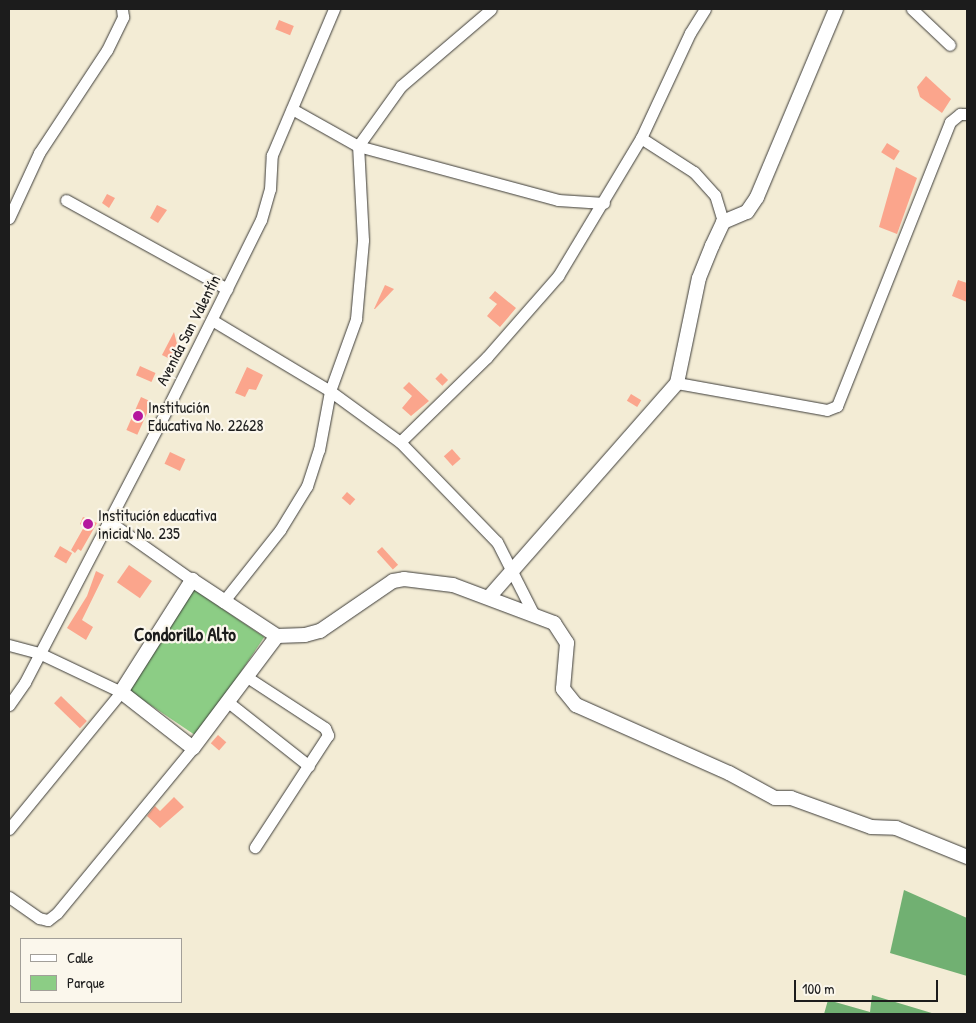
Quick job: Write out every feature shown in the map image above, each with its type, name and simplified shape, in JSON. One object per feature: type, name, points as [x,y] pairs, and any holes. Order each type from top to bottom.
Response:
[{"type":"street","points":[[9,218],[40,154],[107,50],[123,17],[122,9]]},
{"type":"street","name":"Avenida San Valentín","points":[[9,705],[40,653],[107,520],[228,289],[261,220],[270,189],[272,155],[334,9]]},
{"type":"street","points":[[223,602],[280,530],[307,486],[319,450],[330,391],[356,319],[363,240],[358,146],[401,86],[491,9]]},
{"type":"street","points":[[400,442],[487,357],[558,276],[604,203],[641,138],[690,33],[704,9]]},
{"type":"street","points":[[723,222],[747,212],[757,197],[836,9]]},
{"type":"street","points":[[912,9],[950,45]]},
{"type":"street","points":[[292,109],[358,146],[558,200],[604,203]]},
{"type":"street","points":[[677,384],[827,410],[837,406],[955,117],[967,114]]},
{"type":"street","points":[[490,597],[677,384],[699,278],[723,222],[715,195],[694,172],[641,138]]},
{"type":"street","points":[[66,200],[228,289]]},
{"type":"street","points":[[212,320],[330,391],[400,442],[491,535],[513,569],[534,613]]},
{"type":"street","points":[[107,520],[223,602],[277,636],[320,631],[392,581],[404,578],[453,585],[534,613],[554,623],[562,632],[566,643],[563,689],[576,705],[729,772],[775,798],[791,798],[871,827],[896,828],[967,857]]},
{"type":"street","points":[[9,829],[122,692],[192,580]]},
{"type":"street","points":[[9,897],[39,918],[48,920],[57,913],[193,748],[277,636]]},
{"type":"street","points":[[9,645],[40,653],[122,692],[193,748]]},
{"type":"street","points":[[247,677],[325,728],[326,742],[255,847]]},
{"type":"street","points":[[228,702],[309,766]]},
{"type":"green space","points":[[193,589],[264,637],[197,737],[126,688]]},
{"type":"green space","points":[[904,890],[967,918],[967,976],[890,953]]},
{"type":"green space","points":[[872,995],[935,1014],[824,1014],[828,1000],[870,1012]]},
{"type":"building","points":[[279,20],[294,26],[290,35],[275,29]]},
{"type":"building","points":[[926,76],[951,99],[942,113],[920,97],[917,87]]},
{"type":"building","points":[[887,143],[900,151],[894,160],[881,152]]},
{"type":"building","points":[[896,167],[917,178],[897,234],[879,227]]},
{"type":"building","points":[[107,194],[115,198],[109,208],[102,203]]},
{"type":"building","points":[[157,205],[167,210],[158,223],[150,218]]},
{"type":"building","points":[[958,280],[967,283],[967,302],[952,296]]},
{"type":"building","points":[[385,285],[394,289],[374,309]]},
{"type":"building","points":[[495,291],[516,308],[500,327],[487,316],[497,304],[489,298]]},
{"type":"building","points":[[174,332],[177,344],[170,359],[162,355]]},
{"type":"building","points":[[140,366],[156,373],[151,382],[136,375]]},
{"type":"building","points":[[247,367],[263,375],[256,390],[249,389],[245,397],[235,393]]},
{"type":"building","points":[[441,373],[448,380],[442,386],[435,379]]},
{"type":"building","points":[[409,382],[429,401],[411,416],[402,408],[412,396],[403,388]]},
{"type":"building","points":[[631,394],[641,400],[637,407],[627,401]]},
{"type":"building","points":[[141,397],[152,402],[137,435],[126,430]]},
{"type":"building","points":[[452,449],[461,459],[453,466],[444,456]]},
{"type":"building","points":[[170,452],[185,459],[180,471],[165,464]]},
{"type":"building","points":[[347,492],[355,499],[350,505],[342,498]]},
{"type":"building","points":[[83,517],[97,523],[81,551],[78,549],[75,553],[71,550],[84,527],[80,524]]},
{"type":"building","points":[[60,546],[72,553],[66,563],[54,556]]},
{"type":"building","points":[[382,547],[398,565],[393,570],[377,552]]},
{"type":"building","points":[[129,565],[152,581],[140,598],[117,582]]},
{"type":"building","points":[[96,571],[104,575],[82,620],[93,627],[86,640],[67,628],[87,596]]},
{"type":"building","points":[[61,696],[87,721],[80,728],[54,703]]},
{"type":"building","points":[[218,735],[226,742],[219,751],[211,743]]},
{"type":"building","points":[[174,797],[184,807],[160,828],[147,816],[155,806],[160,811]]},
{"type":"place","name":"Institución Educativa No. 22628","points":[[138,416]]},
{"type":"place","name":"Institución educativa inicial No. 235","points":[[88,524]]},
{"type":"district","name":"Condorillo Alto","points":[[185,635]]}]
